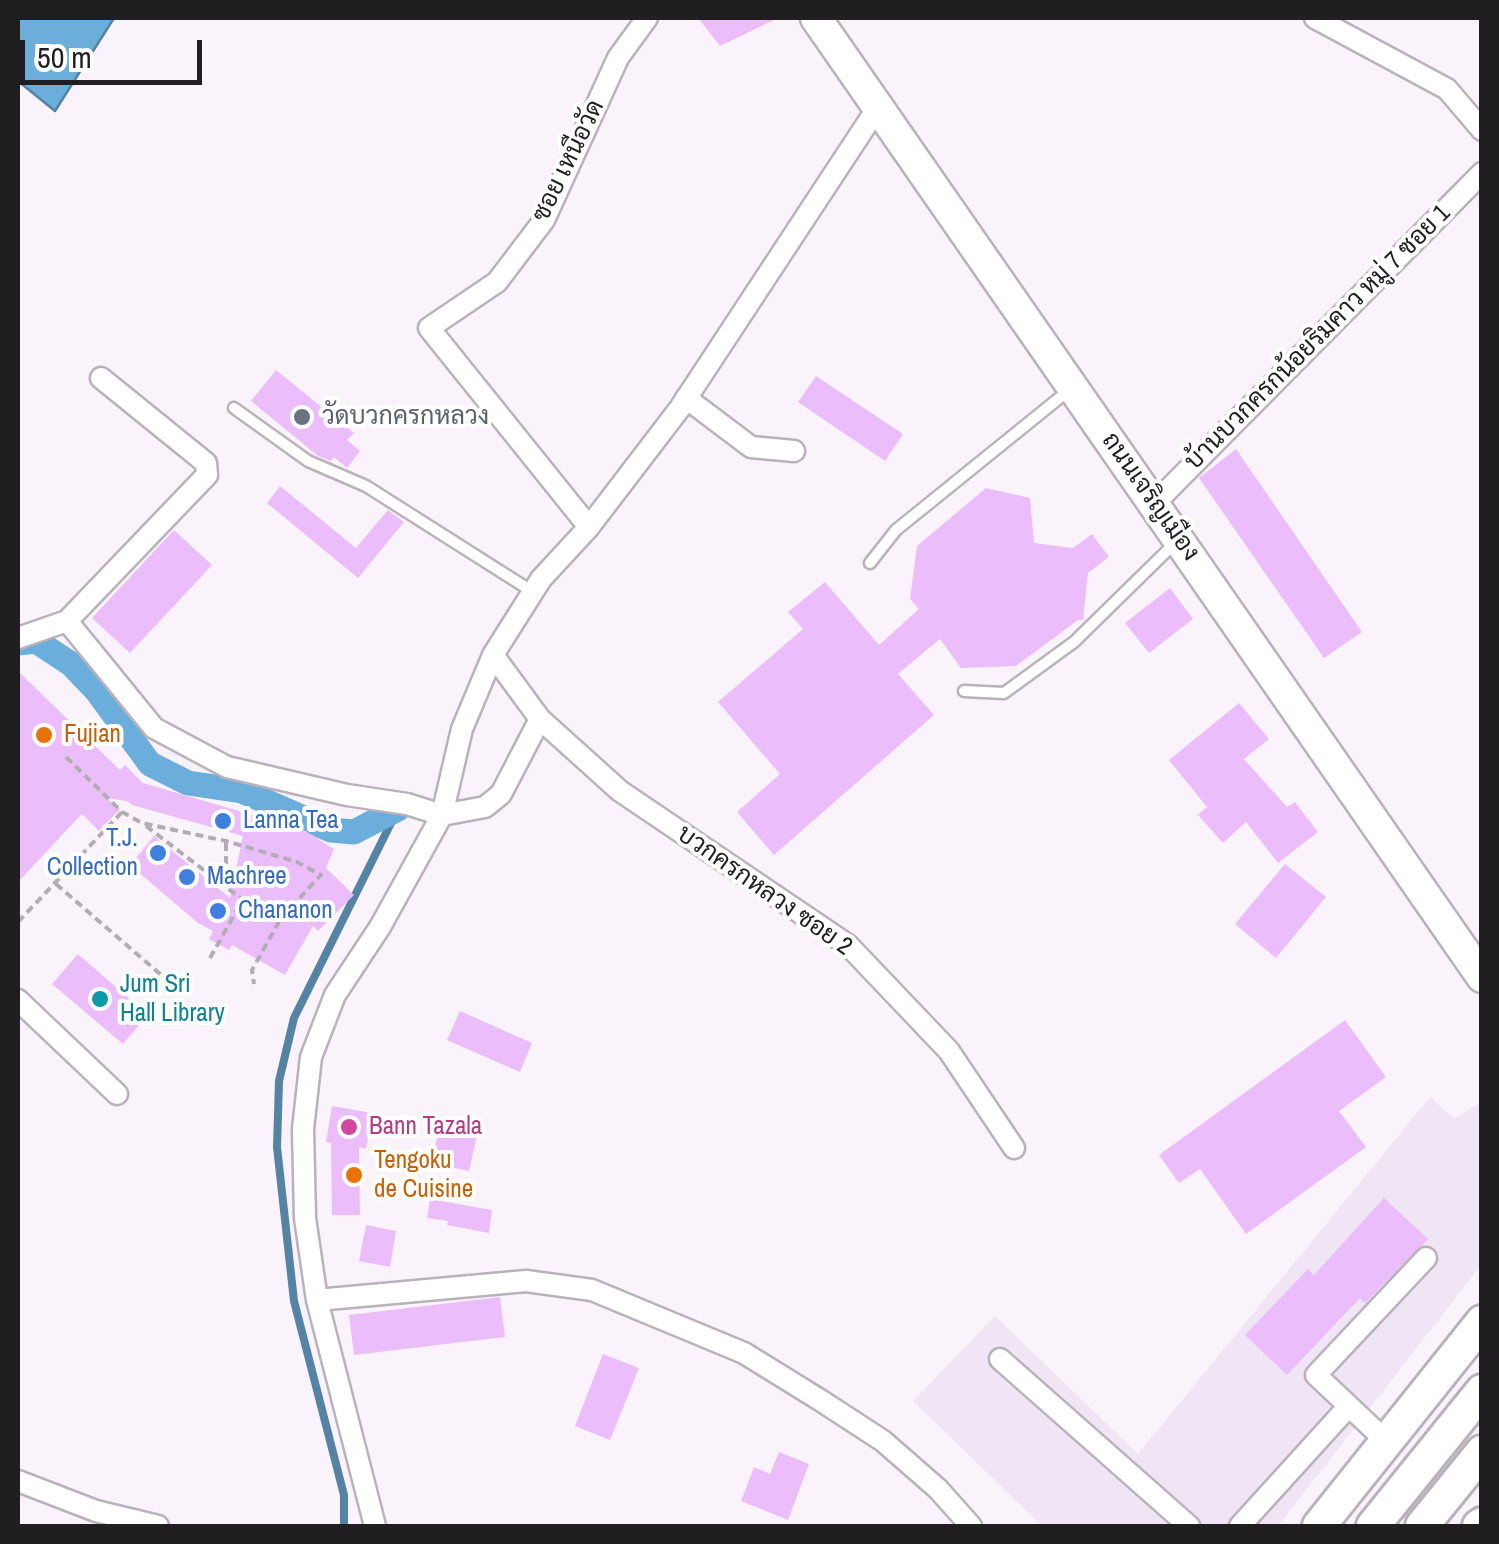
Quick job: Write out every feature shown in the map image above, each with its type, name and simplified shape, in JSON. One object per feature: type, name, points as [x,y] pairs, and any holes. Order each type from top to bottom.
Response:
[{"type":"main road","name":"ถนนเจริญเมือง","points":[[816,18],[1482,978]]},
{"type":"main road","points":[[1319,1526],[1482,1322]]},
{"type":"main road","points":[[1373,1526],[1482,1392]]},
{"type":"main road","points":[[1422,1526],[1482,1452]]},
{"type":"street","name":"ซอย เหนือวัด","points":[[588,527],[429,328],[498,282],[544,220],[618,58],[647,18]]},
{"type":"street","points":[[1315,18],[1447,89],[1482,130]]},
{"type":"street","points":[[1352,36],[1366,18]]},
{"type":"street","points":[[374,1526],[367,1485],[317,1300],[305,1218],[304,1129],[311,1057],[335,995],[380,927],[442,814],[462,730],[493,655],[533,592],[686,398],[878,107]]},
{"type":"street","name":"บ้านบวกครกน้อยริมคาว หมู่ 7 ซอย 1","points":[[1155,504],[1482,173]]},
{"type":"street","points":[[18,638],[67,621],[206,475],[206,463],[101,378]]},
{"type":"street","points":[[686,398],[751,447],[794,452]]},
{"type":"street","points":[[67,621],[154,728],[227,766],[346,795],[407,804],[442,814],[485,807],[501,794],[540,719]]},
{"type":"street","name":"บวกครกหลวง ซอย 2","points":[[493,655],[540,719],[620,791],[848,945],[949,1051],[1014,1148]]},
{"type":"street","points":[[18,1000],[118,1094]]},
{"type":"street","points":[[1386,1441],[1316,1375],[1426,1258]]},
{"type":"street","points":[[317,1300],[526,1281],[592,1290],[744,1354],[820,1400],[883,1441],[938,1489],[971,1526]]},
{"type":"street","points":[[1000,1359],[1189,1526]]},
{"type":"street","points":[[1240,1526],[1348,1407]]},
{"type":"street","points":[[18,1482],[96,1511],[158,1526]]},
{"type":"street","points":[[80,1526],[96,1511]]},
{"type":"lane","points":[[870,562],[896,530],[1072,387]]},
{"type":"lane","points":[[234,408],[308,460],[366,486],[533,592]]},
{"type":"lane","points":[[964,691],[1004,693],[1074,642],[1179,539]]},
{"type":"path","points":[[66,756],[122,812],[243,900],[281,918]]},
{"type":"path","points":[[18,922],[122,812]]},
{"type":"path","points":[[142,823],[226,841],[297,862],[321,875],[281,918],[252,970],[254,984]]},
{"type":"path","points":[[226,841],[226,888]]},
{"type":"path","points":[[56,884],[175,987]]},
{"type":"path","points":[[210,958],[243,900]]},
{"type":"shaded area","points":[[1430,1097],[1454,1119],[1481,1102],[1481,1265],[1278,1526],[1042,1526],[913,1401],[995,1316],[1138,1454]]},
{"type":"water","points":[[18,18],[114,18],[55,111],[18,81]]},
{"type":"building","points":[[698,18],[778,18],[720,46]]},
{"type":"building","name":"วัดบวกครกหลวง","points":[[276,370],[354,433],[347,440],[360,451],[347,468],[334,457],[331,461],[318,456],[251,401]]},
{"type":"building","points":[[816,376],[903,434],[885,461],[798,402]]},
{"type":"building","points":[[1236,449],[1362,632],[1324,658],[1199,478]]},
{"type":"building","points":[[280,486],[356,548],[388,510],[404,522],[358,578],[267,503]]},
{"type":"building","points":[[986,488],[1030,498],[1034,543],[1073,548],[1092,534],[1109,557],[1088,573],[1083,620],[1016,666],[961,668],[940,639],[898,674],[934,715],[774,855],[737,812],[780,774],[718,702],[803,629],[788,612],[825,582],[879,645],[919,609],[910,599],[917,546]]},
{"type":"building","points":[[174,530],[212,565],[130,653],[92,618]]},
{"type":"building","points":[[1170,588],[1193,619],[1149,653],[1125,623]]},
{"type":"building","points":[[18,671],[120,770],[125,765],[143,783],[304,830],[334,849],[326,868],[354,895],[318,931],[313,926],[285,975],[232,945],[229,950],[209,939],[213,931],[198,923],[130,865],[154,836],[230,898],[243,836],[106,798],[120,809],[99,831],[82,814],[18,882]]},
{"type":"building","points":[[1239,703],[1269,739],[1244,759],[1287,807],[1295,802],[1318,832],[1278,863],[1246,822],[1223,843],[1198,815],[1207,807],[1169,760]]},
{"type":"building","points":[[1285,864],[1326,897],[1276,958],[1235,924]]},
{"type":"building","name":"Jum Sri Hall Library","points":[[78,954],[148,1015],[123,1044],[52,984]]},
{"type":"building","points":[[460,1011],[532,1043],[520,1072],[447,1040]]},
{"type":"building","points":[[1345,1020],[1386,1077],[1339,1111],[1366,1147],[1246,1234],[1200,1169],[1179,1183],[1159,1155]]},
{"type":"building","points":[[332,1106],[372,1113],[366,1149],[359,1147],[360,1215],[332,1215],[331,1143],[326,1142]]},
{"type":"building","points":[[441,1122],[478,1131],[469,1171],[431,1163]]},
{"type":"building","points":[[1384,1198],[1428,1239],[1365,1303],[1360,1298],[1287,1375],[1245,1335],[1308,1269],[1314,1275]]},
{"type":"building","points":[[430,1199],[492,1210],[489,1233],[427,1218]]},
{"type":"building","points":[[366,1225],[396,1231],[390,1267],[359,1261]]},
{"type":"building","points":[[500,1297],[505,1337],[354,1355],[349,1315]]},
{"type":"building","points":[[603,1354],[639,1368],[610,1440],[575,1426]]},
{"type":"building","points":[[779,1452],[809,1464],[788,1520],[741,1501],[754,1467],[770,1474]]},
{"type":"waterway","points":[[18,643],[36,641],[71,664],[96,690],[150,764],[188,783],[242,791],[331,830],[354,832],[398,809]]},
{"type":"waterway","points":[[344,1526],[344,1495],[294,1301],[277,1147],[279,1081],[294,1018],[398,809]]},
{"type":"place","name":"วัดบวกครกหลวง","points":[[302,417]]},
{"type":"place","name":"Fujian","points":[[44,735]]},
{"type":"place","name":"Lanna Tea","points":[[223,821]]},
{"type":"place","name":"T.J. Collection","points":[[158,853]]},
{"type":"place","name":"Machree","points":[[187,877]]},
{"type":"place","name":"Chananon","points":[[218,911]]},
{"type":"place","name":"Jum Sri Hall Library","points":[[100,999]]},
{"type":"place","name":"Bann Tazala","points":[[349,1127]]},
{"type":"place","name":"Tengoku de Cuisine","points":[[354,1175]]}]
